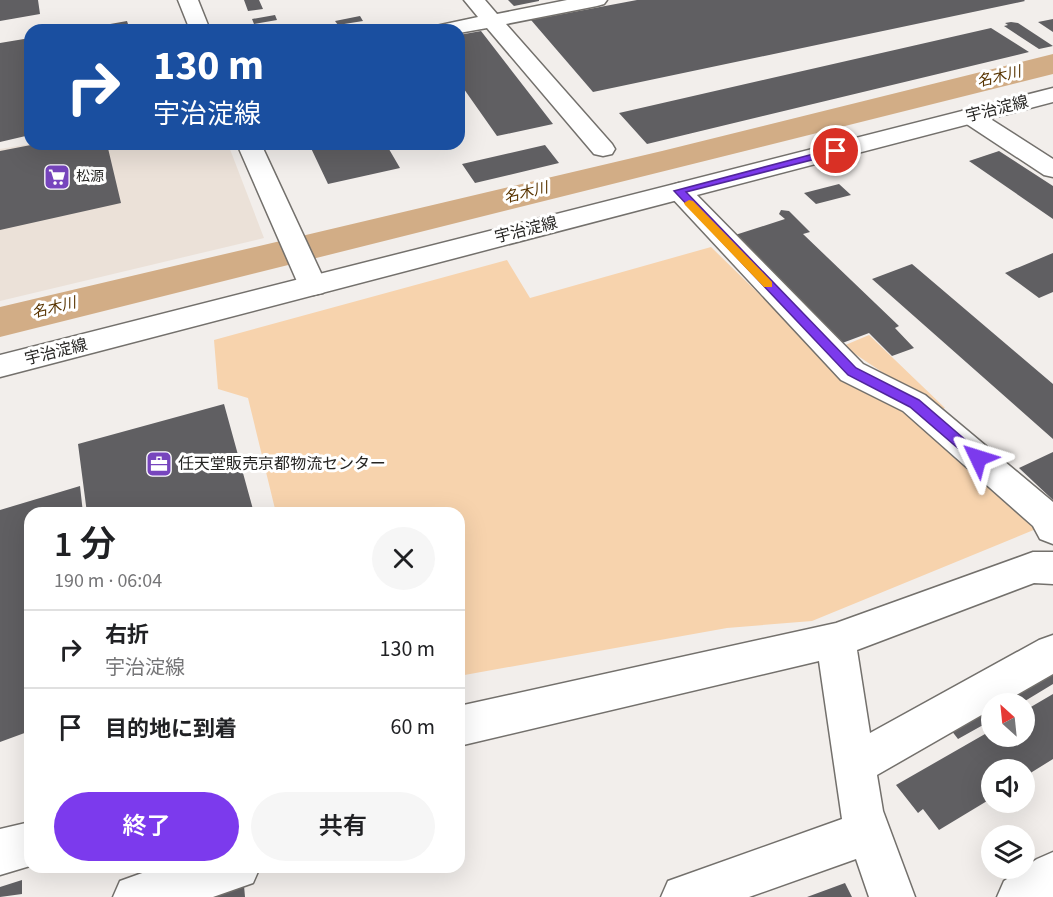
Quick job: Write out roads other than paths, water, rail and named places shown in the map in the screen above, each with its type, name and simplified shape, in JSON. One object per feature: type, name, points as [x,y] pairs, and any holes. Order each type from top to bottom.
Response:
[{"type":"main road","points":[[188,0],[198,24]]},
{"type":"main road","points":[[474,0],[603,149]]},
{"type":"main road","points":[[465,26],[597,0]]},
{"type":"main road","name":"宇治淀線","points":[[0,366],[310,278],[679,191],[1053,95]]},
{"type":"main road","points":[[970,116],[1053,170]]},
{"type":"main road","points":[[252,150],[310,278]]},
{"type":"main road","points":[[679,191],[852,372],[914,403],[1045,516],[1053,529]]},
{"type":"main road","points":[[465,725],[836,640],[1033,567],[1053,568]]},
{"type":"main road","points":[[836,640],[861,811],[892,897]]},
{"type":"main road","points":[[855,764],[1053,653]]},
{"type":"main road","points":[[684,897],[869,832]]},
{"type":"main road","points":[[0,852],[24,846]]},
{"type":"main road","points":[[136,897],[217,873]]},
{"type":"main road","points":[[1020,897],[1053,875]]},
{"type":"waterway","name":"名木川","points":[[0,322],[662,162],[1053,64]]},
{"type":"place","name":"松源","points":[[57,177]]},
{"type":"place","name":"任天堂販売京都物流センター","points":[[159,464]]}]
